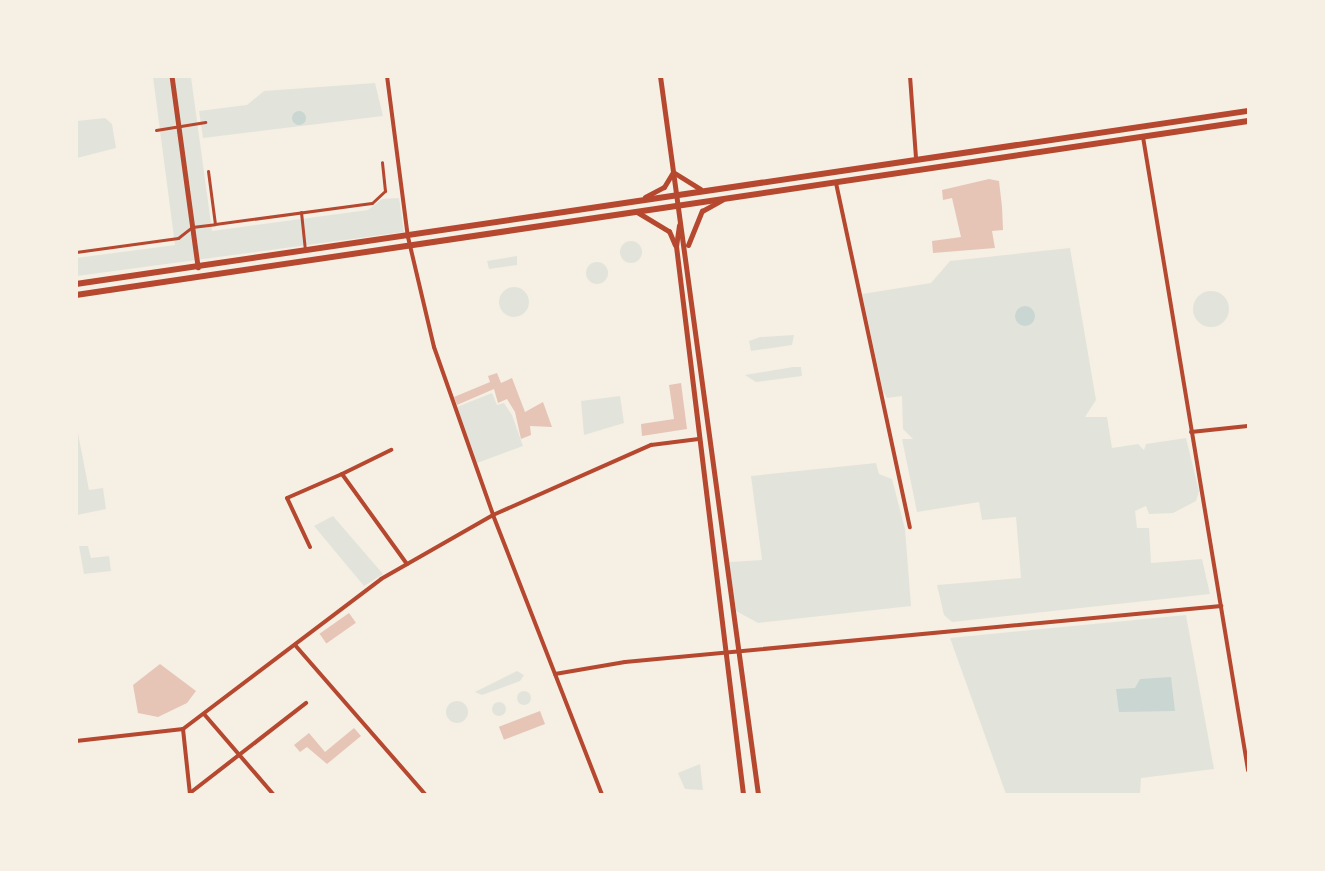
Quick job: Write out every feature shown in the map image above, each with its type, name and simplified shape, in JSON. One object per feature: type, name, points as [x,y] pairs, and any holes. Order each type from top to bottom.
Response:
[{"type":"main road","points":[[660,76],[679,224],[687,246],[758,795]]},
{"type":"main road","points":[[76,284],[408,237],[675,192],[1248,111]]},
{"type":"main road","points":[[76,295],[411,248],[1248,121]]},
{"type":"main road","points":[[645,197],[664,187],[673,172]]},
{"type":"main road","points":[[673,172],[700,189]]},
{"type":"main road","points":[[687,246],[702,211],[723,200]]},
{"type":"main road","points":[[637,212],[669,231],[676,246]]},
{"type":"main road","points":[[679,224],[676,246],[743,795]]},
{"type":"street","points":[[172,76],[198,267]]},
{"type":"street","points":[[387,76],[408,237],[434,347],[493,515],[602,795]]},
{"type":"street","points":[[910,76],[916,158]]},
{"type":"street","points":[[156,130],[205,122]]},
{"type":"street","points":[[1143,136],[1248,770]]},
{"type":"street","points":[[76,252],[178,238],[192,227],[372,203],[385,191],[382,162]]},
{"type":"street","points":[[208,171],[215,224]]},
{"type":"street","points":[[836,182],[910,527]]},
{"type":"street","points":[[301,212],[306,251]]},
{"type":"street","points":[[1191,432],[1248,426]]},
{"type":"street","points":[[76,741],[183,729],[407,564],[493,515],[651,445],[699,439]]},
{"type":"street","points":[[310,547],[286,498],[390,450]]},
{"type":"street","points":[[342,474],[407,564]]},
{"type":"street","points":[[555,674],[741,650],[1221,606]]},
{"type":"street","points":[[295,645],[425,795]]},
{"type":"street","points":[[190,794],[237,753],[306,704]]},
{"type":"street","points":[[204,714],[273,795]]},
{"type":"street","points":[[183,729],[190,794]]},
{"type":"shaded area","points":[[153,77],[191,77],[212,231],[368,210],[382,199],[399,198],[404,232],[77,276],[76,258],[175,245]]},
{"type":"shaded area","points":[[375,83],[383,116],[203,138],[199,111],[247,105],[264,91]]},
{"type":"shaded area","points":[[296,111],[302,111],[306,118],[302,125],[296,125],[292,121],[292,115]]},
{"type":"shaded area","points":[[105,118],[112,124],[116,148],[77,158],[77,121]]},
{"type":"shaded area","points":[[631,241],[639,244],[642,252],[639,260],[631,263],[623,260],[620,252],[623,244]]},
{"type":"shaded area","points":[[1070,248],[1096,400],[1085,417],[1107,417],[1112,448],[1138,444],[1144,450],[1146,444],[1186,438],[1199,491],[1196,501],[1173,513],[1149,514],[1146,506],[1135,511],[1137,528],[1149,528],[1151,563],[1202,559],[1210,594],[952,622],[944,615],[937,585],[1021,578],[1016,517],[982,520],[979,502],[917,512],[902,439],[913,439],[903,429],[902,396],[887,398],[883,391],[862,294],[931,283],[950,261]]},
{"type":"shaded area","points":[[517,256],[517,265],[489,269],[487,261]]},
{"type":"shaded area","points":[[593,262],[601,262],[608,269],[608,277],[601,284],[593,284],[586,277],[586,269]]},
{"type":"shaded area","points":[[514,287],[520,288],[528,296],[528,308],[520,316],[514,317],[508,316],[500,308],[499,302],[500,296],[508,288]]},
{"type":"shaded area","points":[[1211,291],[1224,296],[1229,309],[1224,322],[1211,327],[1198,322],[1193,309],[1198,296]]},
{"type":"shaded area","points":[[1021,306],[1029,306],[1035,312],[1035,320],[1029,326],[1021,326],[1015,320],[1015,312]]},
{"type":"shaded area","points":[[794,335],[792,345],[751,351],[749,341],[760,337]]},
{"type":"shaded area","points":[[801,367],[802,376],[756,382],[745,375]]},
{"type":"shaded area","points":[[492,393],[497,405],[504,403],[512,415],[523,446],[477,463],[457,407]]},
{"type":"shaded area","points":[[620,396],[624,423],[584,435],[581,401]]},
{"type":"shaded area","points":[[76,423],[89,490],[103,488],[106,509],[77,515]]},
{"type":"shaded area","points":[[876,463],[879,474],[892,479],[905,529],[911,606],[758,623],[736,611],[729,562],[762,560],[751,476]]},
{"type":"shaded area","points":[[333,516],[383,574],[364,586],[314,526]]},
{"type":"shaded area","points":[[79,546],[88,546],[91,558],[109,556],[111,571],[84,574]]},
{"type":"shaded area","points":[[1186,615],[1214,769],[1141,778],[1140,794],[1006,794],[950,638]]},
{"type":"shaded area","points":[[517,671],[524,675],[520,681],[482,695],[475,692]]},
{"type":"shaded area","points":[[1171,677],[1175,711],[1119,712],[1116,689],[1135,688],[1140,679]]},
{"type":"shaded area","points":[[521,691],[527,691],[531,698],[527,705],[521,705],[517,701],[517,695]]},
{"type":"shaded area","points":[[457,701],[465,704],[468,712],[465,720],[457,723],[449,720],[446,712],[449,704]]},
{"type":"shaded area","points":[[496,702],[502,702],[506,709],[502,716],[496,716],[492,712],[492,706]]},
{"type":"shaded area","points":[[700,764],[703,790],[685,789],[678,773]]},
{"type":"building","points":[[989,179],[999,181],[1002,207],[1003,230],[992,231],[995,248],[933,253],[932,241],[961,237],[952,198],[943,200],[942,190]]},
{"type":"building","points":[[497,373],[501,383],[512,378],[525,412],[543,402],[552,427],[530,426],[531,435],[521,439],[515,412],[507,399],[498,403],[494,389],[457,405],[454,397],[490,382],[488,376]]},
{"type":"building","points":[[681,383],[687,429],[642,436],[641,424],[674,419],[669,385]]},
{"type":"building","points":[[349,613],[356,623],[326,643],[320,634]]},
{"type":"building","points":[[160,664],[196,691],[187,703],[158,717],[138,713],[133,685]]},
{"type":"building","points":[[540,711],[545,724],[504,740],[499,727]]},
{"type":"building","points":[[354,728],[361,736],[327,764],[307,747],[300,752],[294,745],[309,733],[325,752]]}]
